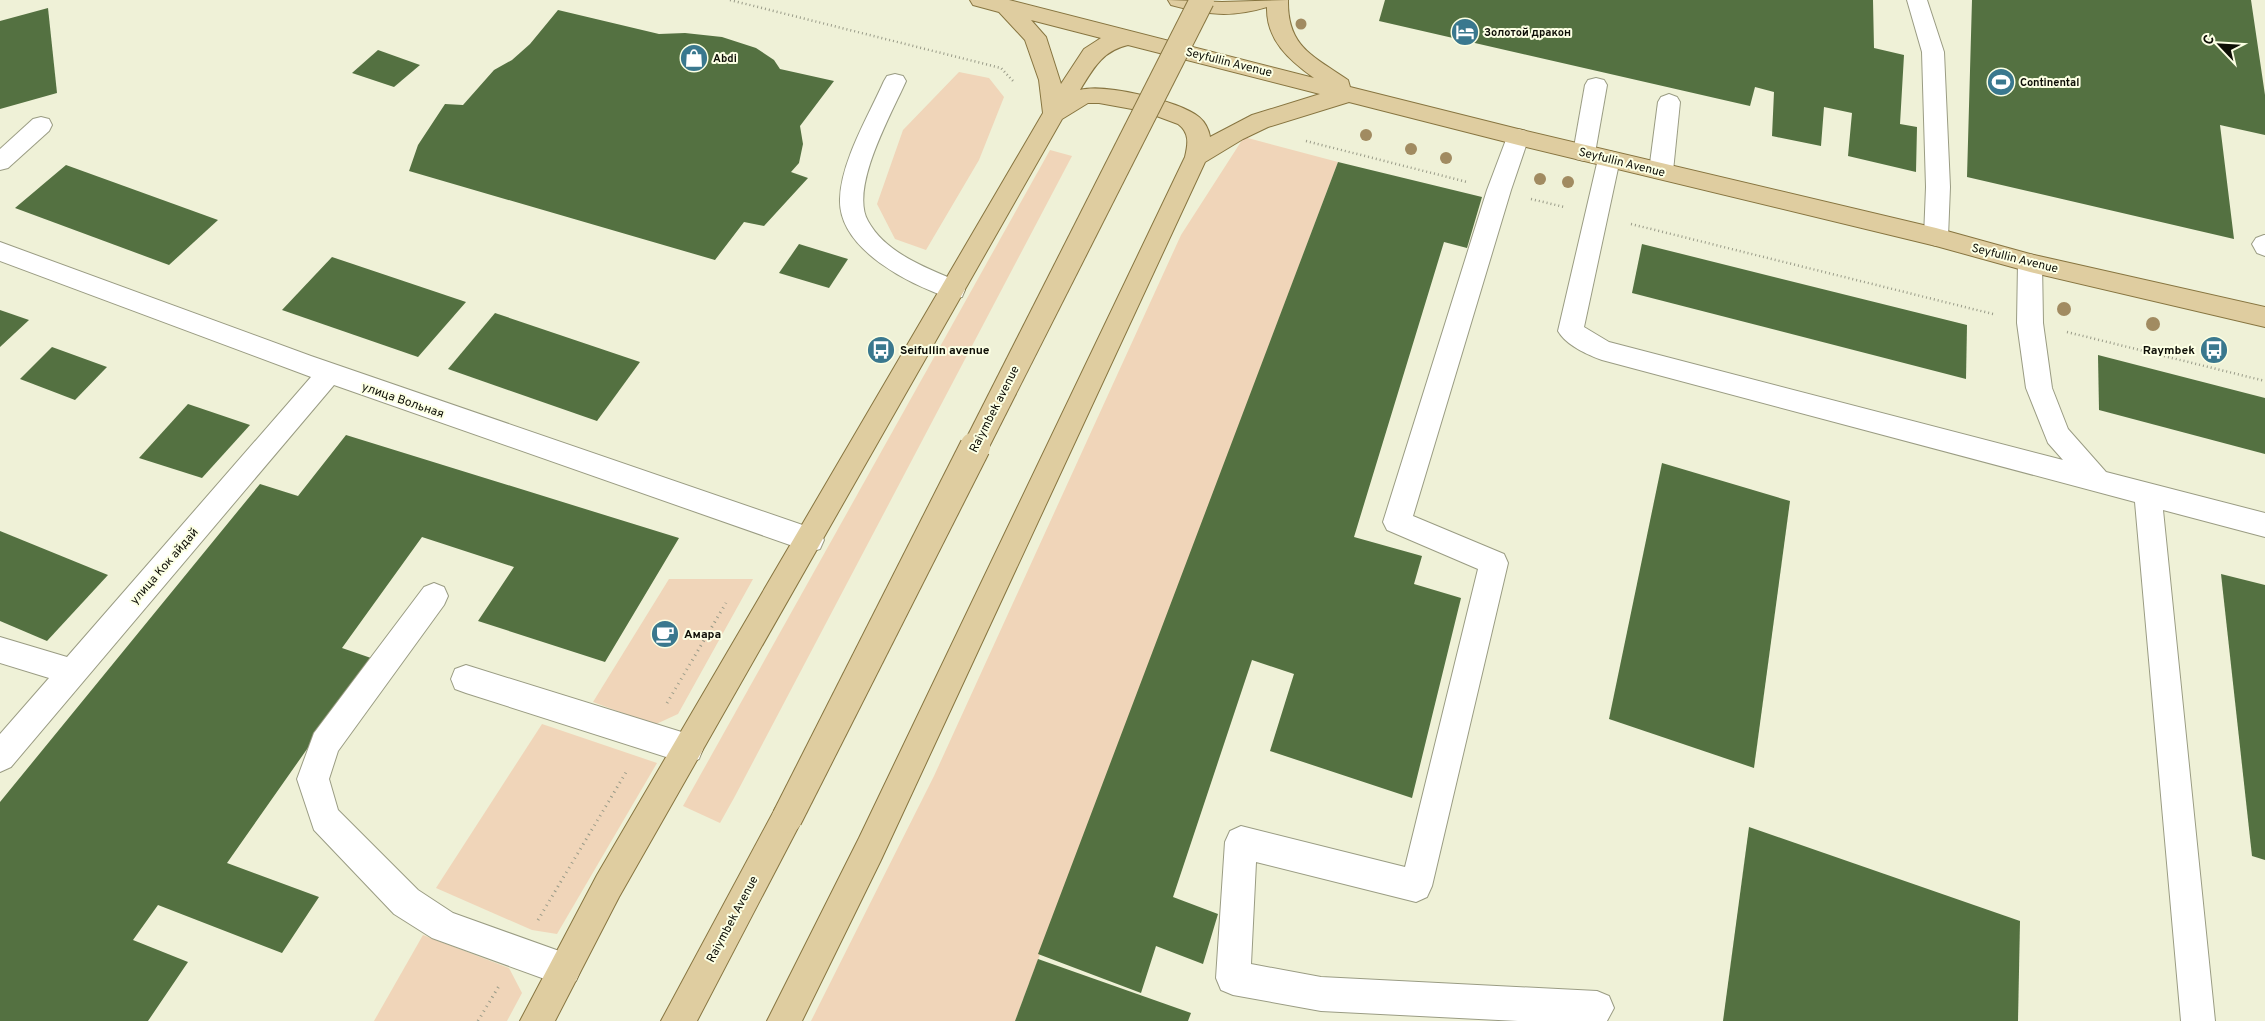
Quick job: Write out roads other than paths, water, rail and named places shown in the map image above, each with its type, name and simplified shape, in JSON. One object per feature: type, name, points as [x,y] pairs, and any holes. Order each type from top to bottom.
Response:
[{"type":"main road","name":"Seyfullin Avenue","points":[[980,0],[1352,93],[1518,137],[1936,238],[2030,263],[2265,317]]},
{"type":"main road","points":[[1006,6],[1055,0]]},
{"type":"main road","points":[[1178,0],[1216,10],[1244,8],[1266,0]]},
{"type":"main road","name":"Raiymbek avenue","points":[[787,818],[1202,0]]},
{"type":"main road","points":[[1278,0],[1276,17],[1282,36],[1291,49],[1352,93]]},
{"type":"main road","points":[[1006,6],[1035,38],[1050,80],[1054,113]]},
{"type":"main road","points":[[537,1021],[608,886],[810,540],[1054,113],[1092,54],[1107,43],[1130,38]]},
{"type":"main road","points":[[1196,157],[1259,121],[1297,107],[1352,93]]},
{"type":"main road","points":[[784,1021],[870,849],[1196,157],[1200,140],[1193,124],[1175,113],[1113,96],[1090,95],[1072,102],[1054,113]]},
{"type":"main road","name":"Raiymbek Avenue","points":[[678,1021],[787,818]]},
{"type":"street","points":[[1917,0],[1933,52],[1938,187],[1936,238]]},
{"type":"street","points":[[895,81],[852,187],[851,209],[858,227],[874,245],[895,261],[953,290]]},
{"type":"street","points":[[1584,153],[1596,85]]},
{"type":"street","points":[[1661,171],[1669,102]]},
{"type":"street","points":[[0,162],[41,125]]},
{"type":"street","points":[[1518,137],[1499,190],[1396,522],[1494,563],[1416,886],[1242,842],[1233,978],[1321,994],[1597,1008]]},
{"type":"street","points":[[1609,159],[1571,331],[1602,350],[2096,478],[2148,494],[2265,524]]},
{"type":"street","name":"улица Вольная","points":[[0,251],[140,306],[328,375],[810,540]]},
{"type":"street","points":[[2030,263],[2030,323],[2039,388],[2057,435],[2096,478]]},
{"type":"street","name":"улица Кок айдай","points":[[0,757],[328,375]]},
{"type":"street","points":[[2148,494],[2198,1021]]},
{"type":"street","points":[[434,596],[325,743],[313,780],[325,819],[406,902],[444,926],[564,969]]},
{"type":"street","points":[[0,650],[73,672]]},
{"type":"street","points":[[466,679],[688,750]]},
{"type":"place","name":"Золотой дракон","points":[[1465,32]]},
{"type":"place","name":"Abdi","points":[[694,58]]},
{"type":"place","name":"Continental","points":[[2001,82]]},
{"type":"place","name":"Seifullin avenue","points":[[881,350]]},
{"type":"place","name":"Raymbek","points":[[2214,350]]},
{"type":"place","name":"Амара","points":[[665,634]]}]
